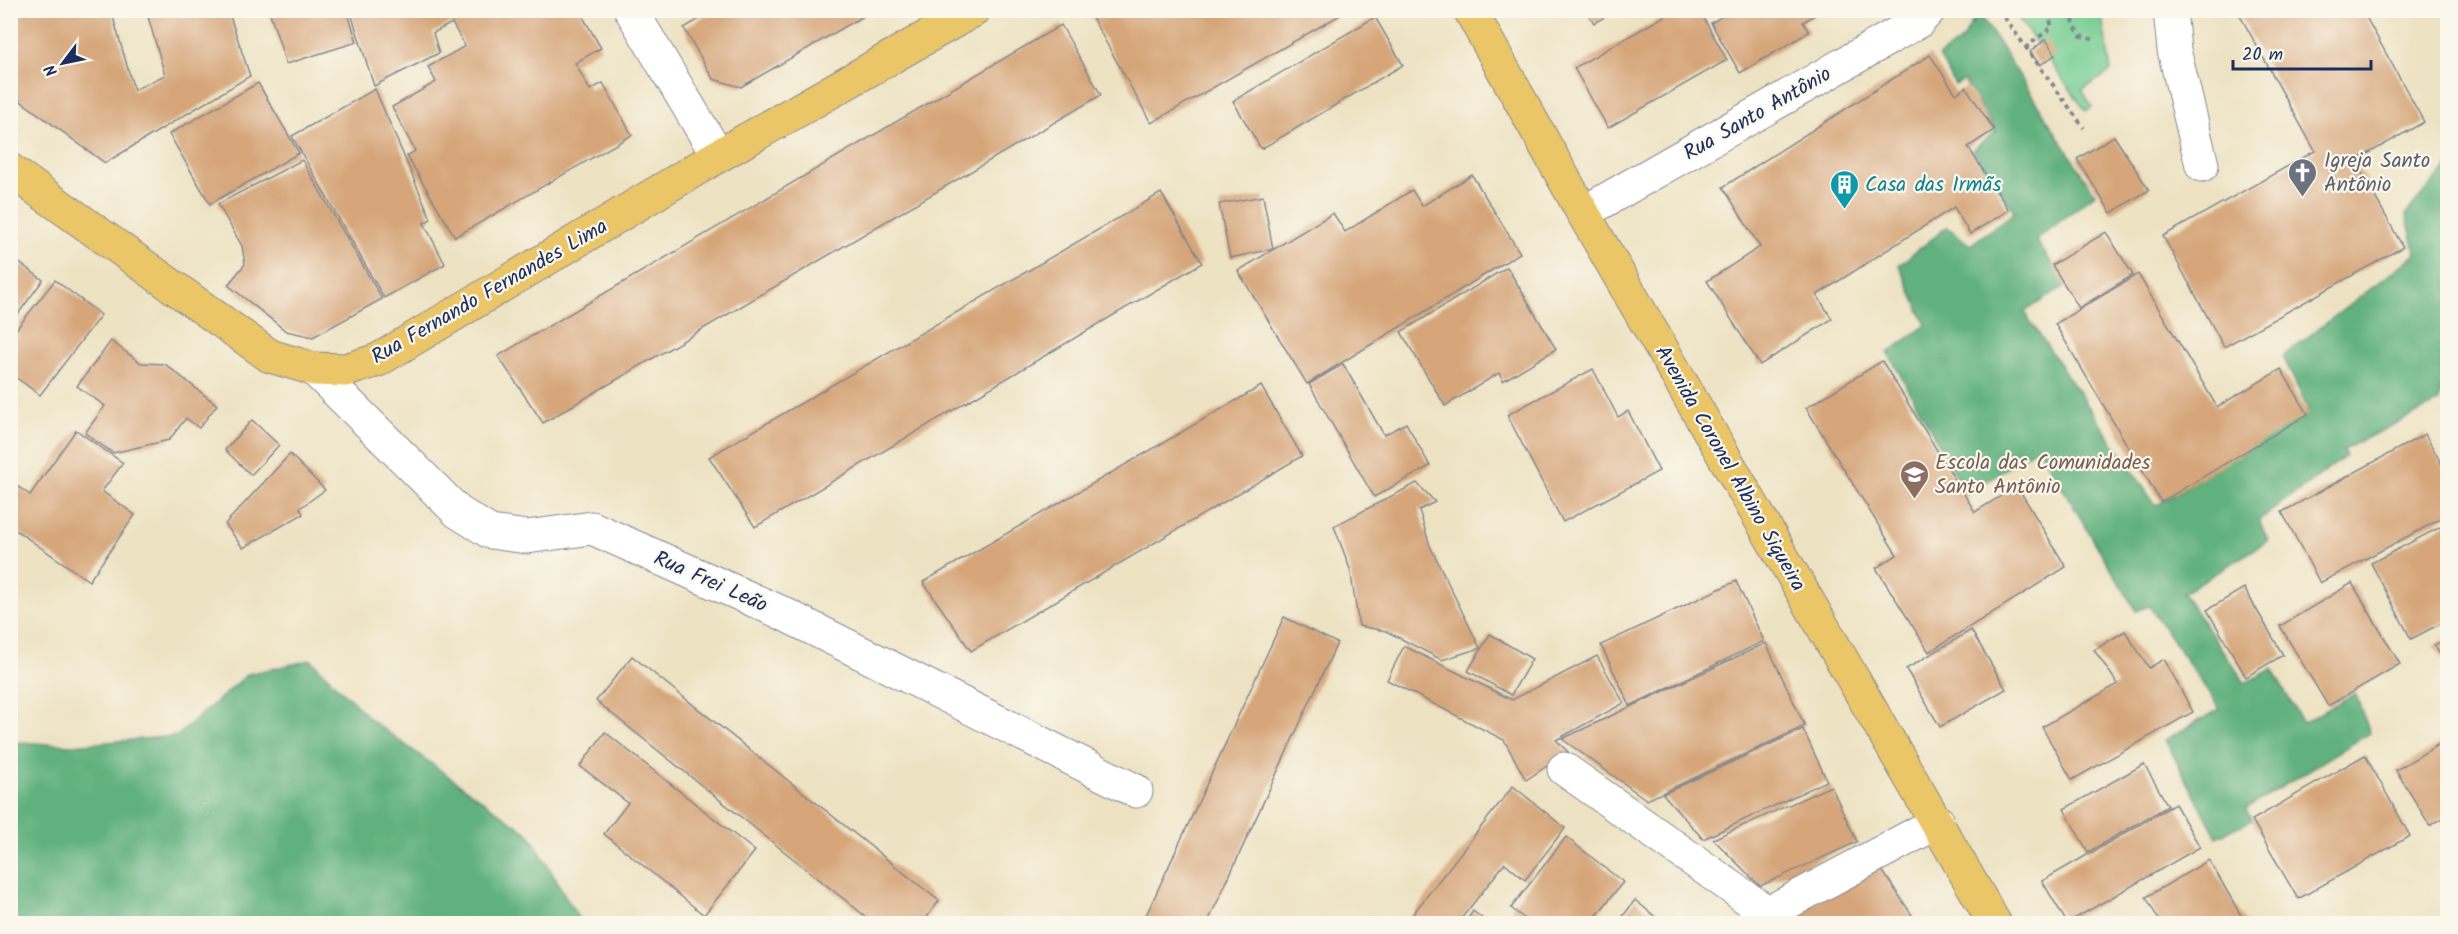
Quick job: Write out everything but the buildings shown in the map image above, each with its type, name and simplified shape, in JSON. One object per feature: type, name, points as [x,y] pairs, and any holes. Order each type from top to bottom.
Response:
[{"type":"main road","name":"Rua Fernando Fernandes Lima","points":[[10,170],[270,356],[314,369],[346,370],[378,360],[718,156],[974,10]]},
{"type":"main road","name":"Avenida Coronel Albino Siqueira","points":[[1470,10],[1583,213],[1938,822],[1995,924]]},
{"type":"street","points":[[631,10],[718,156]]},
{"type":"street","name":"Rua Santo Antônio","points":[[1583,213],[1919,21],[1929,10]]},
{"type":"street","points":[[2170,10],[2174,50],[2202,165]]},
{"type":"street","name":"Rua Frei Leão","points":[[314,369],[458,512],[490,532],[527,537],[592,528],[780,612],[1136,791]]},
{"type":"street","points":[[1564,769],[1765,918],[1938,822]]},
{"type":"path","points":[[1999,10],[2084,128]]},
{"type":"path","points":[[2025,48],[2052,27],[2047,10]]},
{"type":"path","points":[[2072,10],[2074,25],[2081,36],[2095,40]]},
{"type":"green space","points":[[1978,11],[2095,194],[2036,240],[2066,285],[2024,312],[2156,506],[2308,410],[2283,356],[2416,254],[2406,214],[2447,167],[2448,354],[2439,402],[2343,450],[2346,456],[2259,520],[2268,541],[2183,593],[2245,683],[2272,669],[2303,723],[2355,693],[2370,733],[2245,809],[2252,820],[2217,837],[2165,740],[2220,709],[2149,606],[2136,611],[2038,447],[1967,495],[1888,353],[1926,325],[1899,265],[1947,227],[1970,245],[2015,212],[1972,150],[1996,131],[1964,80],[1955,85],[1939,56],[1963,39]]},
{"type":"green space","points":[[2013,11],[2101,11],[2111,71],[2082,90],[2092,107],[2086,111]]},
{"type":"green space","points":[[311,660],[371,720],[530,835],[581,923],[11,923],[11,742],[73,745],[177,736],[248,674]]},
{"type":"place","name":"Igreja Santo Antônio","points":[[2303,198]]},
{"type":"place","name":"Casa das Irmãs","points":[[1844,210]]},
{"type":"place","name":"Escola das Comunidades Santo Antônio","points":[[1914,500]]}]
